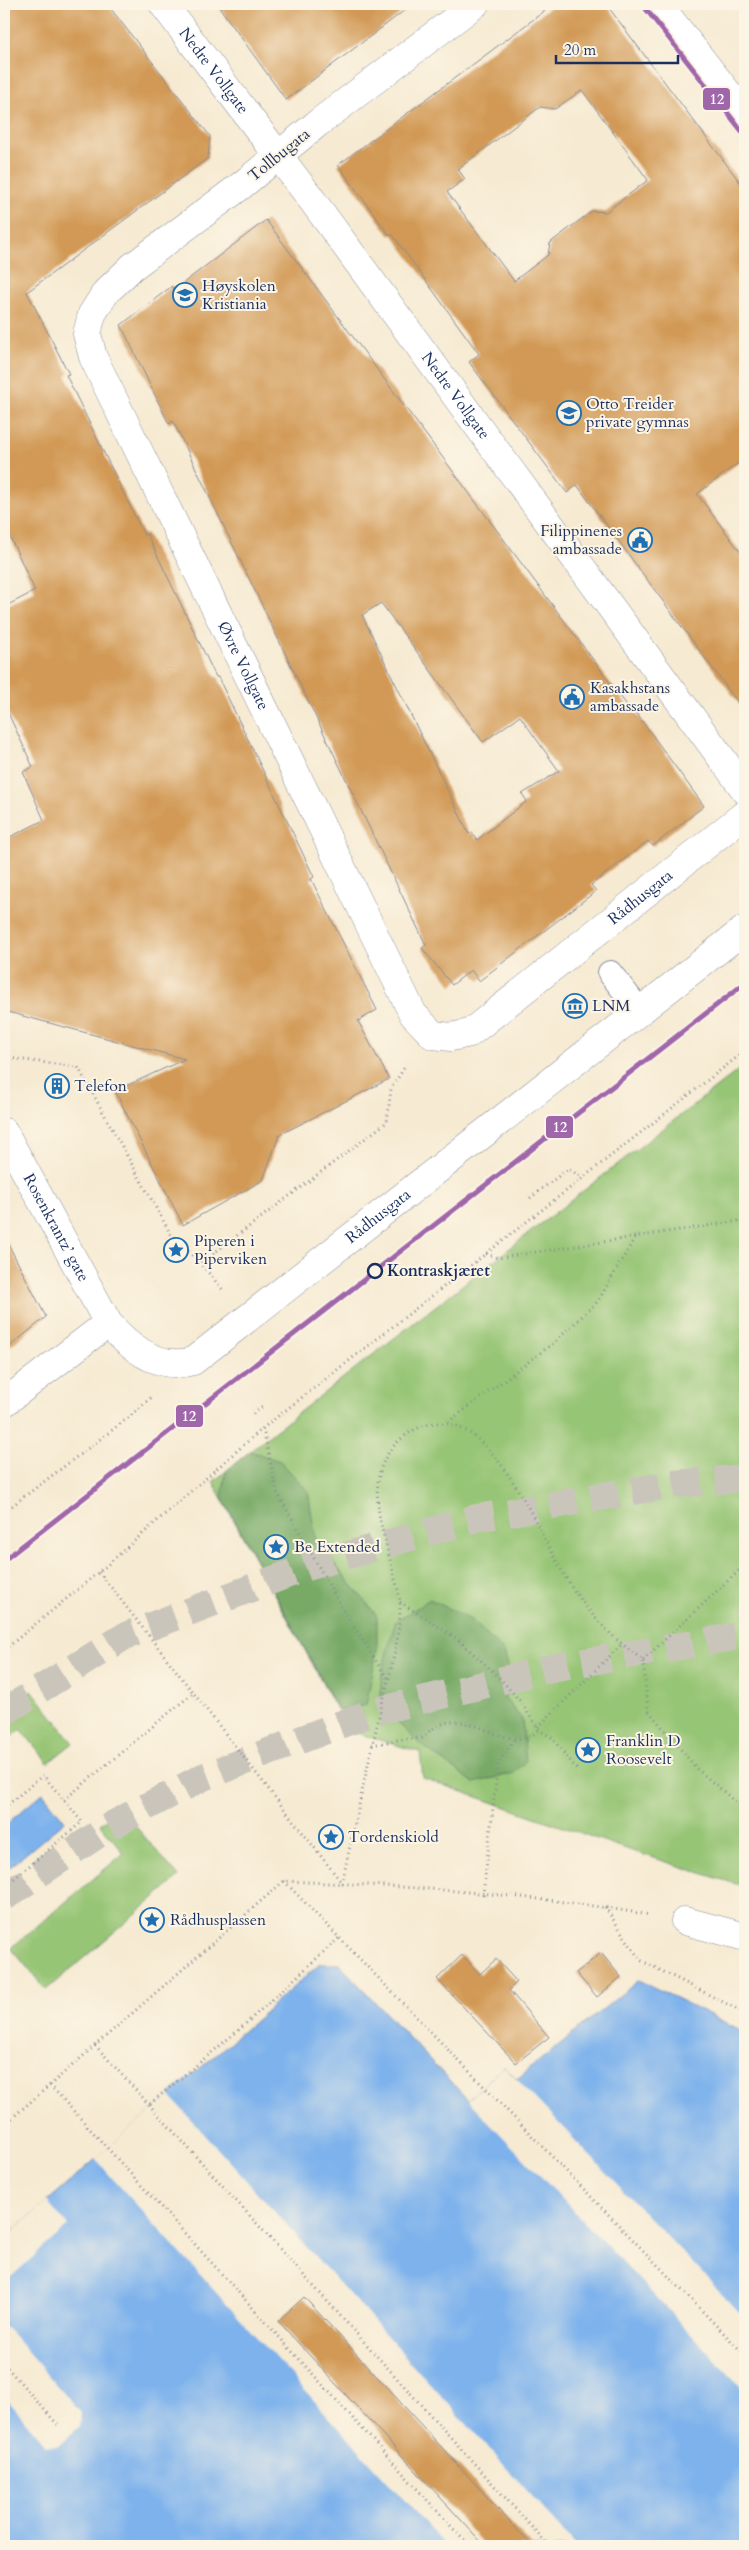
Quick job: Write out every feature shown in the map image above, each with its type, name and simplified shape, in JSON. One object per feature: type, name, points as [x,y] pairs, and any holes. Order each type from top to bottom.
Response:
[{"type":"street","name":"Nedre Vollgate","points":[[163,4],[278,156],[745,790]]},
{"type":"street","name":"Tollbugata","points":[[92,314],[106,292],[132,267],[474,4]]},
{"type":"street","points":[[658,4],[745,115]]},
{"type":"street","name":"Øvre Vollgate","points":[[92,314],[88,334],[94,357],[414,1014]]},
{"type":"street","name":"Rådhusgata","points":[[414,1014],[433,1035],[451,1037],[470,1033],[745,814]]},
{"type":"street","name":"Rådhusgata","points":[[108,1323],[132,1347],[145,1354],[175,1364],[193,1361],[745,929]]},
{"type":"street","name":"Rosenkrantz’ gate","points":[[4,1132],[108,1323]]},
{"type":"street","points":[[4,1403],[108,1323]]},
{"type":"street","points":[[685,1920],[745,1937]]},
{"type":"lane","points":[[610,973],[640,1011]]},
{"type":"path","points":[[4,1650],[99,1572],[263,1428],[745,1051]]},
{"type":"path","points":[[9,1058],[78,1067],[170,1234],[201,1264],[223,1290]]},
{"type":"path","points":[[201,1264],[387,1122],[391,1089],[404,1068]]},
{"type":"path","points":[[530,1198],[568,1169],[582,1177]]},
{"type":"path","points":[[485,1253],[498,1258],[745,1220]]},
{"type":"path","points":[[342,1883],[395,1649],[400,1602],[379,1514],[377,1479],[382,1459],[406,1434],[418,1428],[447,1422],[555,1342],[598,1301],[636,1236]]},
{"type":"path","points":[[253,1414],[264,1406]]},
{"type":"path","points":[[4,1512],[136,1411]]},
{"type":"path","points":[[447,1422],[472,1434],[492,1453],[518,1490],[565,1576],[600,1624],[621,1645],[643,1660]]},
{"type":"path","points":[[263,1428],[277,1492],[343,1610],[388,1679]]},
{"type":"path","points":[[643,1660],[745,1565]]},
{"type":"path","points":[[99,1572],[342,1883]]},
{"type":"path","points":[[400,1602],[456,1638],[497,1675],[520,1700],[539,1728],[551,1737],[578,1772]]},
{"type":"path","points":[[372,1745],[403,1739],[422,1738],[429,1731],[462,1720],[514,1740],[530,1738],[621,1645]]},
{"type":"path","points":[[643,1660],[648,1710],[697,1769],[745,1810]]},
{"type":"path","points":[[64,1800],[193,1693]]},
{"type":"path","points":[[483,1895],[498,1764],[514,1740]]},
{"type":"path","points":[[4,1808],[43,1775],[82,1822],[4,1887]]},
{"type":"path","points":[[284,1881],[745,2355]]},
{"type":"path","points":[[4,2125],[284,1881],[342,1883],[483,1895],[604,1907],[685,1920]]},
{"type":"path","points":[[604,1907],[640,1960],[745,2013]]},
{"type":"path","points":[[150,2104],[236,2033],[340,1938]]},
{"type":"path","points":[[95,2045],[549,2546]]},
{"type":"path","points":[[50,2085],[469,2546]]},
{"type":"path","points":[[4,2364],[58,2425]]},
{"type":"green space","name":"Kontraskjæret","points":[[745,1065],[745,1887],[626,1849],[423,1778],[420,1752],[349,1731],[213,1482],[266,1438]]},
{"type":"green space","points":[[250,1451],[280,1461],[308,1491],[316,1541],[377,1616],[377,1650],[366,1705],[339,1711],[222,1497],[226,1471]]},
{"type":"green space","points":[[430,1599],[473,1621],[504,1652],[513,1681],[504,1698],[522,1719],[526,1761],[514,1773],[474,1783],[409,1734],[388,1710],[382,1698],[382,1671],[395,1622]]},
{"type":"green space","points":[[32,1690],[73,1743],[48,1763],[21,1729],[4,1743],[4,1712]]},
{"type":"green space","points":[[120,1808],[179,1877],[46,1990],[11,1948],[124,1853],[100,1824]]},
{"type":"water","points":[[43,1793],[65,1821],[4,1872],[4,1826]]},
{"type":"water","points":[[320,1964],[339,1964],[468,2100],[504,2066],[517,2079],[639,1980],[745,2032],[745,2546],[4,2546],[4,2239]]},
{"type":"pier","points":[[504,2066],[745,2318],[745,2391],[468,2100]]},
{"type":"pier","points":[[169,2095],[577,2546],[446,2546],[95,2159]]},
{"type":"pier","points":[[47,2201],[68,2226],[4,2283],[4,2239]]},
{"type":"pier","points":[[4,2325],[81,2413],[80,2426],[58,2446],[46,2445],[4,2396]]},
{"type":"building","points":[[4,4],[107,4],[210,136],[208,158],[27,292],[69,374],[66,375],[144,535],[147,534],[216,677],[218,677],[314,877],[311,879],[377,1010],[358,1021],[389,1079],[279,1135],[263,1180],[183,1225],[115,1091],[185,1059],[4,1011],[4,840],[44,820],[23,772],[33,767],[4,704],[4,607],[35,591],[4,524]]},
{"type":"building","points":[[217,4],[413,4],[286,100]]},
{"type":"building","points":[[554,4],[606,4],[745,189],[745,458],[697,494],[745,558],[745,712],[577,485],[567,493],[469,362],[479,354],[392,234],[390,236],[338,165]],"holes":[[[582,90],[648,180],[606,212],[592,211],[550,243],[548,255],[514,281],[447,192],[465,179],[458,169],[540,107],[555,109]]]},
{"type":"building","points":[[266,220],[704,806],[653,846],[648,841],[591,885],[596,891],[479,981],[471,970],[452,985],[422,948],[426,945],[173,421],[169,424],[121,325],[172,286],[174,290]],"holes":[[[381,603],[483,742],[520,716],[559,771],[522,794],[527,801],[477,840],[472,832],[469,834],[362,615]]]},
{"type":"building","points":[[4,1236],[46,1317],[4,1351]]},
{"type":"building","points":[[601,1953],[621,1977],[597,1997],[576,1973]]},
{"type":"building","points":[[462,1955],[480,1974],[496,1959],[517,1982],[509,1990],[549,2037],[516,2063],[437,1979]]},
{"type":"building","points":[[304,2297],[532,2546],[485,2546],[278,2321]]},
{"type":"tunnel","points":[[4,1712],[125,1636],[307,1567],[477,1518],[674,1484],[745,1478]]},
{"type":"tunnel","points":[[4,1897],[112,1825],[203,1777],[373,1712],[556,1667],[745,1635]]},
{"type":"transit line","name":"12","points":[[642,4],[745,135]]},
{"type":"transit line","name":"12","points":[[4,1560],[745,983]]},
{"type":"place","name":"Høyskolen Kristiania","points":[[185,295]]},
{"type":"place","name":"Otto Treider private gymnas","points":[[569,413]]},
{"type":"place","name":"Filippinenes ambassade","points":[[640,540]]},
{"type":"place","name":"Kasakhstans ambassade","points":[[572,697]]},
{"type":"place","name":"LNM","points":[[575,1006]]},
{"type":"place","name":"Telefon","points":[[57,1086]]},
{"type":"place","name":"Piperen i Piperviken","points":[[176,1250]]},
{"type":"place","name":"Kontraskjæret","points":[[375,1271]]},
{"type":"place","name":"Be Extended","points":[[276,1547]]},
{"type":"place","name":"Franklin D Roosevelt","points":[[588,1750]]},
{"type":"place","name":"Tordenskiold","points":[[331,1837]]},
{"type":"place","name":"Rådhusplassen","points":[[152,1920]]}]
